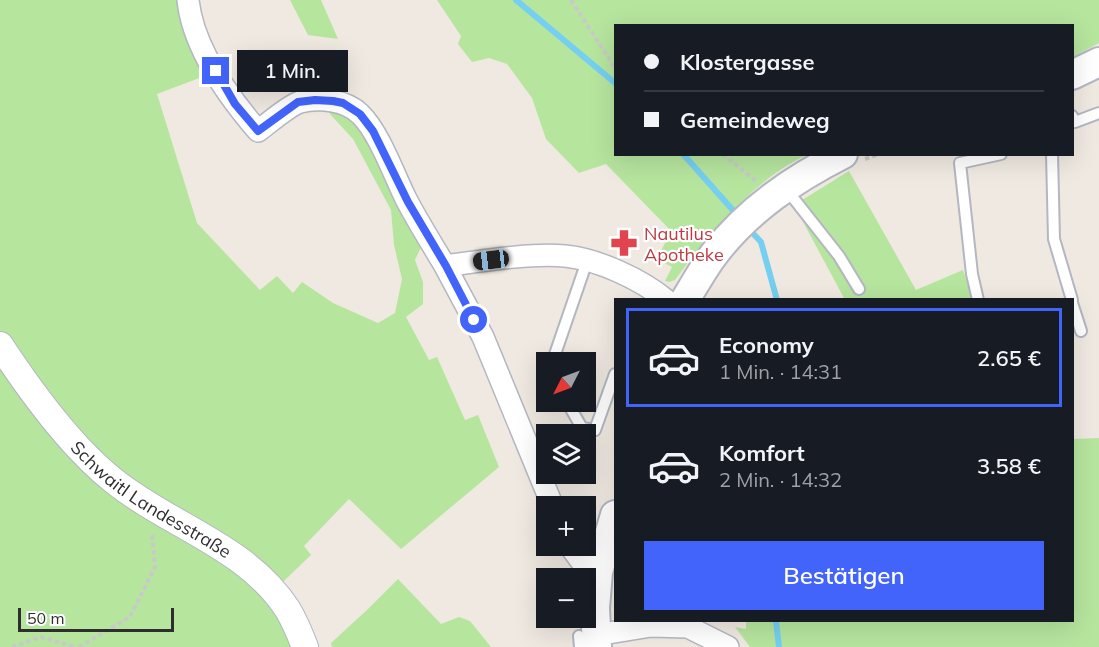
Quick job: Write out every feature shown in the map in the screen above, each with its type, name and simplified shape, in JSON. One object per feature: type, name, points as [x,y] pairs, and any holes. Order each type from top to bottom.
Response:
[{"type":"main road","points":[[1074,74],[1099,62]]},
{"type":"main road","points":[[686,298],[715,253],[773,190],[839,156]]},
{"type":"main road","points":[[588,641],[595,608],[598,572],[614,518]]},
{"type":"street","points":[[188,0],[190,17],[206,55],[235,104],[258,131],[298,102],[315,100],[343,103],[360,114],[373,131],[408,202],[446,266],[483,337],[549,496]]},
{"type":"street","points":[[446,266],[516,258],[566,256],[609,267],[644,293],[660,298]]},
{"type":"street","name":"Schwaitl Landesstraße","points":[[0,345],[44,406],[102,472],[128,492],[224,550],[260,577],[287,608],[296,623],[305,647]]},
{"type":"street","points":[[578,556],[587,568],[598,572]]},
{"type":"street","points":[[588,641],[651,626],[688,627],[728,647]]},
{"type":"lane","points":[[1074,121],[1099,113]]},
{"type":"lane","points":[[978,298],[972,274],[960,163],[992,156]]},
{"type":"lane","points":[[1052,156],[1054,239],[1071,298]]},
{"type":"lane","points":[[773,190],[839,256],[859,289]]},
{"type":"lane","points":[[556,352],[587,261]]},
{"type":"lane","points":[[1074,308],[1081,331]]},
{"type":"lane","points":[[573,412],[582,428],[595,430],[614,377]]},
{"type":"path","points":[[571,0],[614,66]]},
{"type":"path","points":[[726,156],[773,190]]},
{"type":"path","points":[[12,647],[42,637],[77,647],[130,617],[155,567],[152,532]]},
{"type":"green space","points":[[0,0],[183,0],[210,74],[157,94],[197,223],[260,290],[277,276],[293,293],[302,282],[333,303],[378,323],[395,313],[402,279],[394,245],[391,210],[353,139],[330,114],[328,105],[342,110],[356,123],[423,243],[415,260],[423,282],[423,304],[406,317],[429,360],[437,357],[465,420],[478,415],[499,467],[401,549],[349,499],[304,546],[311,555],[265,599],[276,613],[293,647],[0,647]]},
{"type":"green space","points":[[290,0],[321,0],[338,39],[308,35]]},
{"type":"green space","points":[[437,0],[1099,0],[1099,43],[1074,56],[1074,24],[614,24],[614,156],[805,156],[780,170],[750,194],[710,235],[675,280],[669,282],[665,281],[672,267],[657,259],[671,231],[606,164],[579,173],[546,139],[532,98],[507,64],[489,58],[472,62],[458,44],[461,36]]},
{"type":"green space","points":[[849,171],[916,290],[963,270],[972,298],[844,298],[794,205]]},
{"type":"green space","points":[[1099,438],[1099,647],[750,647],[735,627],[746,629],[746,622],[1074,622],[1074,439]]},
{"type":"green space","points":[[398,579],[441,624],[459,617],[470,621],[491,647],[332,647],[331,643]]},
{"type":"waterway","points":[[516,0],[614,82]]},
{"type":"waterway","points":[[685,156],[739,217]]},
{"type":"waterway","points":[[747,227],[761,242],[776,298]]},
{"type":"waterway","points":[[776,622],[779,647]]},
{"type":"place","name":"Nautilus Apotheke","points":[[624,243]]},
{"type":"route","points":[[216,71],[235,104],[258,131],[298,102],[333,101],[343,103],[360,114],[373,131],[408,202],[446,266],[474,320]]}]
